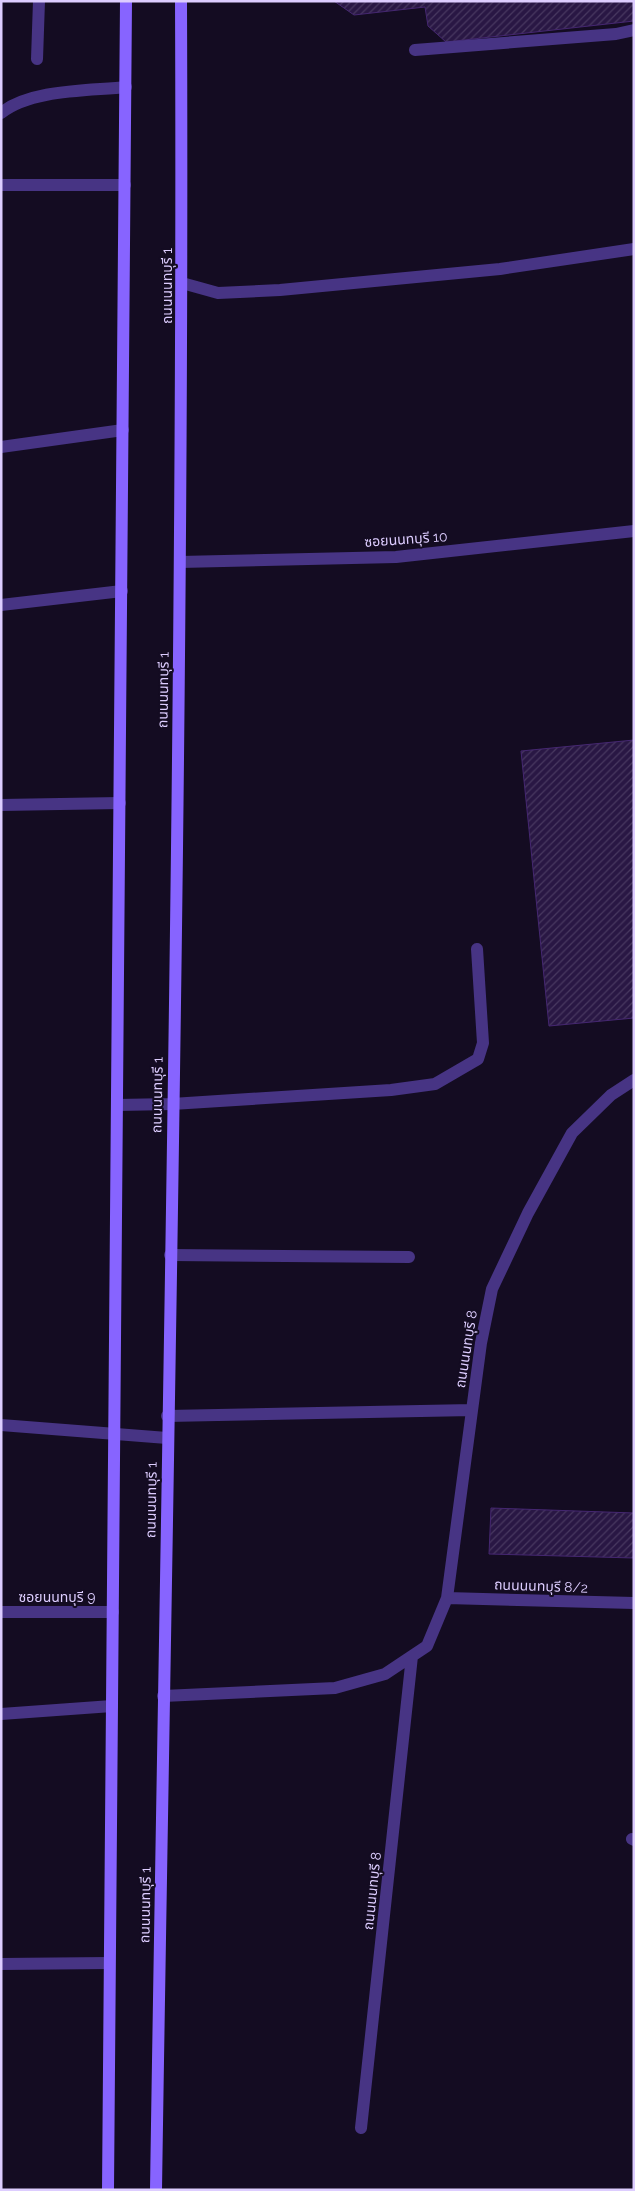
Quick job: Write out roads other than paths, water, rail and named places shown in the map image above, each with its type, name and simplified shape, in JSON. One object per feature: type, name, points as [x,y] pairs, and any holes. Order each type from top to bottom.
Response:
[{"type":"main road","points":[[108,2190],[126,1]]},
{"type":"main road","name":"ถนนนนทบุรี 1","points":[[156,2190],[180,562],[182,283],[181,1]]},
{"type":"street","points":[[38,59],[39,1]]},
{"type":"street","points":[[415,50],[616,34],[634,30]]},
{"type":"street","points":[[1,113],[10,106],[51,94],[126,87]]},
{"type":"street","points":[[1,185],[125,185]]},
{"type":"street","points":[[182,283],[218,293],[280,290],[500,269],[634,249]]},
{"type":"street","points":[[1,447],[123,430]]},
{"type":"street","name":"ซอยนนทบุรี 10","points":[[180,562],[396,557],[634,530]]},
{"type":"street","points":[[1,605],[122,591]]},
{"type":"street","points":[[1,805],[120,803]]},
{"type":"street","points":[[117,1105],[172,1104],[391,1090],[435,1084],[478,1060],[483,1043],[477,949]]},
{"type":"street","name":"ถนนนนทบุรี 8","points":[[163,1696],[335,1688],[385,1674],[427,1646],[448,1598],[481,1343],[492,1289],[528,1213],[572,1133],[611,1094],[634,1080]]},
{"type":"street","points":[[170,1255],[409,1257]]},
{"type":"street","points":[[167,1416],[472,1410]]},
{"type":"street","points":[[1,1425],[167,1438]]},
{"type":"street","name":"ถนนนนทบุรี 8/2","points":[[448,1598],[634,1603]]},
{"type":"street","name":"ซอยนนทบุรี 9","points":[[1,1612],[113,1612]]},
{"type":"street","name":"ถนนนนทบุรี 8","points":[[362,2128],[412,1656]]},
{"type":"street","points":[[1,1714],[112,1706]]},
{"type":"street","points":[[1,1964],[109,1964]]}]
